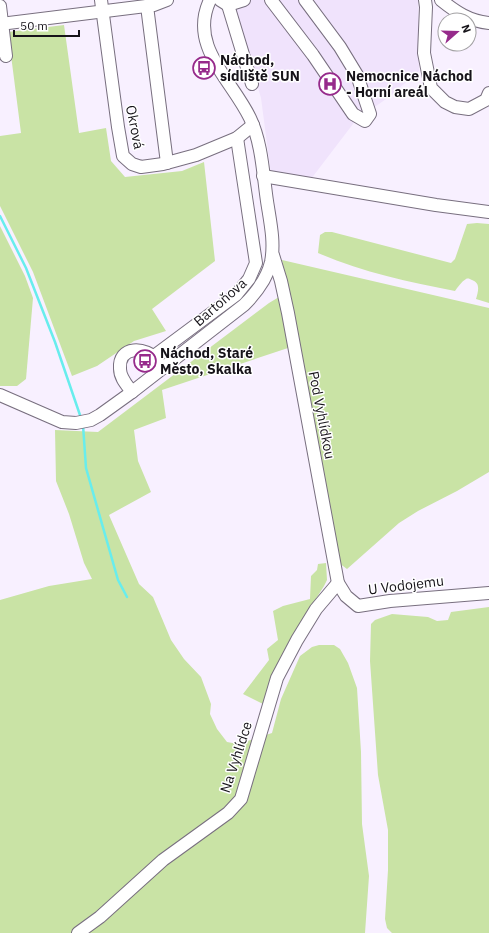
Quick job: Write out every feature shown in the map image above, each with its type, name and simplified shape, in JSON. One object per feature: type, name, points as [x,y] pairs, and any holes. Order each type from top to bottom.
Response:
[{"type":"street","points":[[1,24],[102,6],[147,6],[167,0]]},
{"type":"street","name":"Bartoňova","points":[[0,394],[62,422],[85,422],[95,418],[132,392],[244,305],[265,280],[272,254],[271,230],[258,144],[253,125],[244,108],[220,73],[210,52],[204,28],[210,0]]},
{"type":"street","points":[[271,0],[313,55],[353,114],[365,120],[370,114],[357,75],[340,47],[305,0]]},
{"type":"street","points":[[425,0],[424,53],[430,88],[445,102],[455,107],[469,109],[486,100],[489,93]]},
{"type":"street","points":[[441,0],[460,15],[489,23]]},
{"type":"street","points":[[232,2],[252,84]]},
{"type":"street","points":[[0,6],[6,56]]},
{"type":"street","name":"Okrová","points":[[102,6],[123,156],[132,164],[141,166],[167,163],[196,156],[237,138],[253,125]]},
{"type":"street","points":[[147,6],[167,163]]},
{"type":"street","points":[[132,392],[124,380],[120,370],[121,358],[129,351],[137,349],[158,353],[236,295],[248,279],[256,263],[237,138]]},
{"type":"street","points":[[263,176],[436,206],[489,212]]},
{"type":"street","name":"Pod Vyhlídkou","points":[[272,254],[281,281],[288,313],[338,583]]},
{"type":"street","points":[[158,353],[163,368]]},
{"type":"street","name":"U Vodojemu","points":[[338,583],[346,596],[358,606],[390,601],[489,593]]},
{"type":"street","name":"Na Vyhlídce","points":[[78,933],[100,917],[163,860],[228,813],[241,798],[276,678],[316,609],[338,583]]},
{"type":"shaded area","name":"Nemocnice Náchod - Horní areál","points":[[228,0],[418,0],[419,71],[389,97],[356,120],[311,179],[271,174],[261,98],[242,33]]},
{"type":"green space","points":[[64,25],[79,133],[106,128],[111,161],[125,177],[182,171],[204,162],[215,261],[152,309],[166,331],[134,341],[97,366],[72,376],[33,272],[0,206],[0,136],[21,133],[8,32]]},
{"type":"green space","points":[[467,224],[489,224],[489,303],[476,299],[478,285],[475,281],[469,279],[466,279],[455,291],[385,276],[351,266],[318,253],[320,235],[325,232],[332,232],[451,263],[455,259]]},
{"type":"green space","points":[[0,226],[25,276],[33,298],[26,379],[17,386],[0,386]]},
{"type":"green space","points":[[282,260],[489,308],[489,472],[399,523],[347,569],[339,563]]},
{"type":"green space","points":[[279,297],[288,348],[162,390],[166,418],[134,430],[138,461],[151,492],[109,515],[139,584],[153,597],[171,640],[184,659],[201,677],[211,704],[210,714],[217,729],[227,742],[238,744],[272,733],[281,699],[300,656],[312,647],[319,645],[334,645],[340,649],[348,663],[357,688],[361,752],[362,824],[369,876],[365,933],[0,933],[0,600],[49,586],[92,579],[84,563],[69,514],[56,481],[55,430],[98,432]]},
{"type":"green space","points":[[326,563],[327,580],[312,605],[263,704],[243,694],[269,660],[267,649],[278,640],[273,611],[283,606],[310,599],[311,576],[317,570],[318,564]]},
{"type":"green space","points":[[489,607],[489,933],[392,933],[387,928],[385,919],[388,870],[388,830],[378,775],[370,661],[371,624],[375,620],[392,614],[428,617],[437,621],[448,620],[451,612]]},
{"type":"waterway","points":[[0,216],[26,268],[55,342],[81,418]]},
{"type":"waterway","points":[[83,425],[86,468],[118,580],[127,597]]},
{"type":"place","name":"Náchod, sídliště SUN","points":[[204,68]]},
{"type":"place","name":"Nemocnice Náchod - Horní areál","points":[[330,84]]},
{"type":"place","name":"Náchod, Staré Město, Skalka","points":[[145,361]]}]
